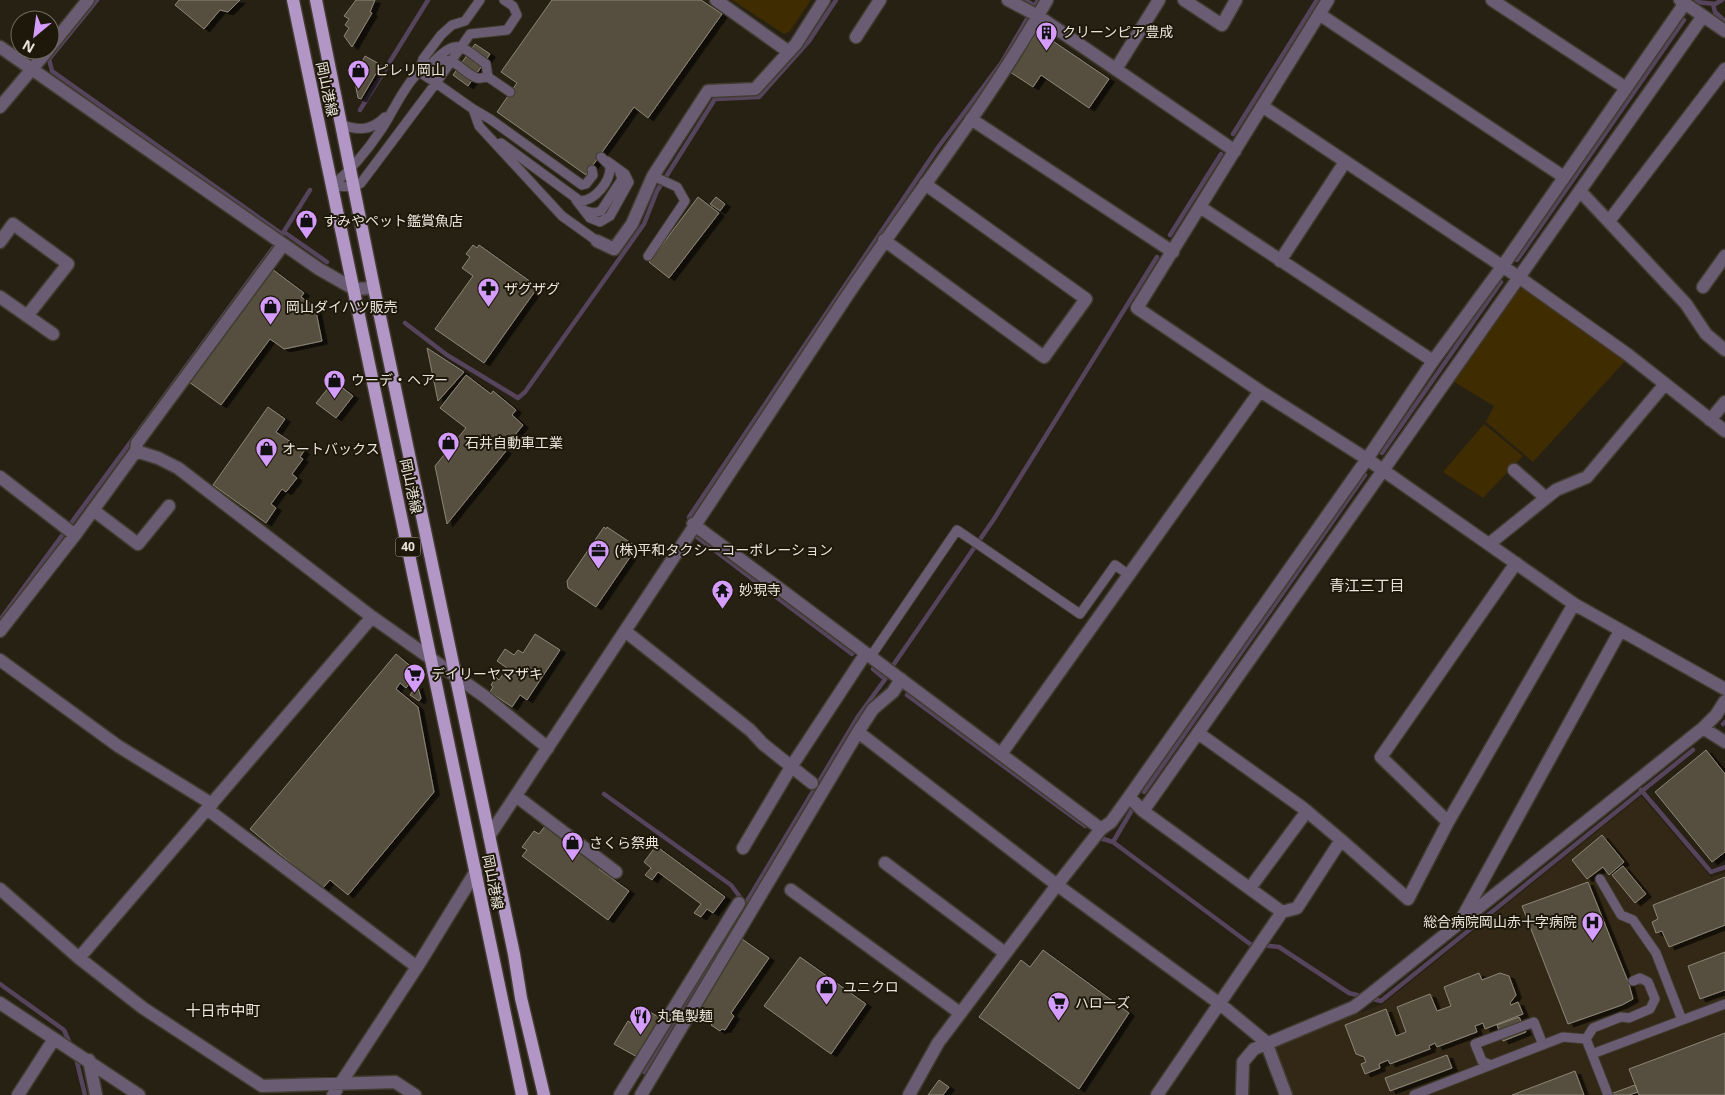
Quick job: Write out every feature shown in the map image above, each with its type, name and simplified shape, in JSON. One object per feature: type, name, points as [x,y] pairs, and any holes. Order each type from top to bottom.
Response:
[{"type":"main road","name":"岡山港線","points":[[293,0],[476,871],[508,1036],[522,1095]]},
{"type":"main road","name":"岡山港線","points":[[316,0],[521,998],[544,1095]]},
{"type":"street","points":[[60,35],[88,0]]},
{"type":"street","points":[[716,0],[789,52]]},
{"type":"street","points":[[597,241],[614,249],[632,224],[655,177],[708,91],[755,89],[789,52],[824,0]]},
{"type":"street","points":[[856,37],[880,0]]},
{"type":"street","points":[[1008,0],[1033,14],[1235,150]]},
{"type":"street","points":[[489,836],[693,524],[884,240],[971,119],[1033,14],[1047,0]]},
{"type":"street","points":[[1116,69],[1159,0]]},
{"type":"street","points":[[1184,0],[1222,25],[1236,0]]},
{"type":"street","points":[[1328,0],[1138,308],[1260,392],[1367,459],[1574,604],[1725,689]]},
{"type":"street","points":[[1492,0],[1626,88]]},
{"type":"street","points":[[909,1095],[937,1044],[1057,884],[1101,829],[1111,822],[1129,797],[1367,459],[1433,361],[1502,267],[1626,88],[1682,2],[1725,31]]},
{"type":"street","points":[[1319,14],[1564,177]]},
{"type":"street","points":[[1143,811],[1382,470],[1520,278],[1702,16]]},
{"type":"street","points":[[0,47],[33,68],[283,244],[354,289],[374,288]]},
{"type":"street","points":[[0,107],[40,60]]},
{"type":"street","points":[[1609,221],[1725,69]]},
{"type":"street","points":[[1262,106],[1520,278],[1627,354],[1725,431]]},
{"type":"street","points":[[971,119],[1172,252]]},
{"type":"street","points":[[1280,261],[1345,162]]},
{"type":"street","points":[[884,240],[1044,357],[1086,299],[925,184]]},
{"type":"street","points":[[1580,191],[1686,304],[1706,334],[1725,350]]},
{"type":"street","points":[[1200,208],[1433,361]]},
{"type":"street","points":[[0,242],[13,224],[68,264],[27,316]]},
{"type":"street","points":[[0,631],[68,530],[93,510],[136,451],[137,443],[283,244]]},
{"type":"street","points":[[1703,287],[1725,256]]},
{"type":"street","points":[[0,297],[53,334]]},
{"type":"street","points":[[1488,544],[1556,490],[1587,477],[1665,384]]},
{"type":"street","points":[[1001,754],[1260,392]]},
{"type":"street","points":[[1710,420],[1725,402]]},
{"type":"street","points":[[136,451],[158,458],[178,468],[372,617],[457,679],[484,696],[548,748]]},
{"type":"street","points":[[1514,470],[1546,498]]},
{"type":"street","points":[[0,477],[68,530]]},
{"type":"street","points":[[93,510],[138,544],[169,506]]},
{"type":"street","points":[[693,524],[1101,829]]},
{"type":"street","points":[[1448,822],[1381,757],[1516,563]]},
{"type":"street","points":[[1198,732],[1306,811],[1408,899],[1448,822],[1574,604]]},
{"type":"street","points":[[79,958],[372,617]]},
{"type":"street","points":[[624,630],[750,730],[763,744],[812,783]]},
{"type":"street","points":[[1458,925],[1620,630]]},
{"type":"street","points":[[743,848],[791,767],[869,654]]},
{"type":"street","points":[[0,660],[118,746],[210,806],[417,967]]},
{"type":"street","points":[[641,1095],[858,732],[873,710],[893,692],[901,679]]},
{"type":"street","points":[[1242,1095],[1243,1062],[1254,1049],[1266,1042],[1354,1007],[1703,728],[1716,715],[1725,701]]},
{"type":"street","points":[[1703,728],[1725,742]]},
{"type":"street","points":[[858,732],[1057,884],[1220,1004],[1266,1042],[1286,1095]]},
{"type":"street","points":[[516,796],[616,872]]},
{"type":"street","points":[[1129,797],[1143,811],[1282,912]]},
{"type":"street","points":[[1250,888],[1306,811]]},
{"type":"street","points":[[1157,1095],[1282,912],[1297,908],[1341,840]]},
{"type":"street","points":[[885,863],[1005,953]]},
{"type":"street","points":[[333,1095],[417,967],[476,871]]},
{"type":"street","points":[[0,889],[79,958],[142,1008],[262,1086],[341,1082],[395,1082],[414,1095]]},
{"type":"street","points":[[791,890],[960,1013]]},
{"type":"street","points":[[620,1095],[739,903]]},
{"type":"street","points":[[0,1003],[139,1095]]},
{"type":"street","points":[[18,1095],[54,1039]]},
{"type":"street","points":[[84,1057],[96,1095]]},
{"type":"lane","points":[[340,124],[355,129],[369,128],[378,124],[390,112],[419,72],[423,59],[441,35],[452,25],[465,21],[480,0]]},
{"type":"lane","points":[[332,186],[354,187],[361,183],[470,34],[507,30],[517,15],[515,3],[504,0]]},
{"type":"lane","points":[[430,65],[446,49],[461,47],[486,64],[488,77]]},
{"type":"lane","points":[[419,72],[443,60],[451,62],[477,78],[488,77],[510,92]]},
{"type":"lane","points":[[419,72],[490,119],[582,186],[586,185],[593,175],[592,170]]},
{"type":"lane","points":[[473,109],[479,126],[562,216],[597,241]]},
{"type":"lane","points":[[332,186],[350,169],[382,129],[390,112]]},
{"type":"lane","points":[[479,126],[576,200],[590,218],[596,221],[603,221],[610,216],[629,185],[628,176],[604,159],[610,166],[609,176],[596,195],[585,201],[576,200]]},
{"type":"lane","points":[[648,256],[685,201],[678,187],[655,177]]},
{"type":"lane","points":[[869,654],[957,530],[1080,614],[1115,564],[1129,575]]},
{"type":"lane","points":[[1600,879],[1621,915],[1633,920],[1656,953],[1682,1020]]},
{"type":"lane","points":[[1586,1039],[1594,1028],[1621,1017],[1629,1018],[1650,1009],[1655,999],[1648,982],[1640,978],[1632,981]]},
{"type":"lane","points":[[1592,1054],[1725,1004]]},
{"type":"lane","points":[[1491,1065],[1482,1061],[1475,1044],[1534,1022],[1543,1045]]},
{"type":"lane","points":[[1414,1095],[1563,1037],[1586,1039]]},
{"type":"lane","points":[[1586,1039],[1608,1095]]},
{"type":"shaded area","points":[[732,0],[811,0],[790,31],[784,34]]},
{"type":"shaded area","points":[[1524,288],[1626,360],[1533,462],[1486,422],[1494,406],[1451,380],[1516,289]]},
{"type":"shaded area","points":[[1484,424],[1523,456],[1483,498],[1443,472]]},
{"type":"shaded area","name":"総合病院岡山赤十字病院","points":[[1641,796],[1711,877],[1725,872],[1725,1095],[1293,1095],[1274,1046],[1383,1004]]},
{"type":"building","points":[[179,0],[240,0],[228,12],[220,10],[204,29],[175,5]]},
{"type":"building","points":[[356,0],[375,0],[370,12],[372,13],[352,47],[344,36],[349,28],[345,25],[349,19],[344,16]]},
{"type":"building","points":[[552,0],[701,0],[722,14],[648,118],[634,107],[586,175],[497,112],[517,83],[501,72]]},
{"type":"building","name":"クリーンピア豊成","points":[[1038,31],[1109,79],[1089,108],[1041,75],[1033,87],[1010,72]]},
{"type":"building","points":[[475,44],[490,54],[468,86],[453,75]]},
{"type":"building","points":[[365,56],[381,65],[361,99],[358,98],[354,77]]},
{"type":"building","points":[[698,197],[719,213],[669,278],[649,262]]},
{"type":"building","points":[[716,197],[725,204],[720,211],[710,204]]},
{"type":"building","points":[[473,245],[477,248],[479,245],[538,287],[484,363],[435,329],[473,276],[462,268],[470,257],[466,254]]},
{"type":"building","points":[[272,269],[304,293],[301,297],[315,307],[322,341],[284,349],[270,339],[221,405],[189,382]]},
{"type":"building","points":[[427,348],[464,372],[438,401]]},
{"type":"building","points":[[466,375],[491,394],[493,391],[516,410],[512,415],[523,425],[506,446],[503,443],[501,447],[506,451],[447,524],[435,466],[466,428],[440,408]]},
{"type":"building","points":[[334,381],[353,396],[336,418],[316,403]]},
{"type":"building","points":[[268,407],[285,419],[276,432],[304,451],[300,457],[303,459],[292,474],[297,478],[286,492],[282,489],[271,504],[276,508],[266,523],[213,485]]},
{"type":"building","points":[[604,527],[606,529],[607,527],[637,547],[596,607],[568,588],[567,581]]},
{"type":"building","points":[[535,634],[560,650],[527,700],[520,695],[512,707],[490,692],[493,687],[491,685],[496,677],[499,680],[507,668],[497,661],[505,649],[514,655],[518,650],[523,653]]},
{"type":"building","points":[[396,654],[414,669],[415,677],[406,688],[400,683],[396,689],[418,707],[434,792],[348,895],[330,880],[322,889],[250,829]]},
{"type":"building","points":[[417,685],[421,698],[419,701],[410,695]]},
{"type":"building","points":[[1706,750],[1725,774],[1725,852],[1712,862],[1655,792]]},
{"type":"building","points":[[545,826],[601,867],[599,869],[629,891],[608,920],[522,856],[527,850],[522,847],[534,831],[539,834]]},
{"type":"building","points":[[1602,835],[1624,862],[1609,875],[1603,867],[1587,879],[1572,860]]},
{"type":"building","points":[[656,846],[725,897],[713,913],[707,909],[701,917],[694,913],[701,904],[658,872],[652,880],[645,875],[651,868],[644,862]]},
{"type":"building","points":[[1623,866],[1646,894],[1635,903],[1612,875]]},
{"type":"building","points":[[1725,877],[1725,925],[1669,947],[1662,931],[1656,933],[1652,922],[1658,919],[1653,905]]},
{"type":"building","points":[[1588,882],[1629,984],[1633,999],[1622,1005],[1568,1024],[1522,906]]},
{"type":"building","points":[[742,939],[769,958],[731,1013],[734,1016],[725,1030],[722,1029],[720,1031],[711,1025],[713,1023],[692,1012]]},
{"type":"building","points":[[1043,950],[1129,1013],[1079,1089],[979,1017],[1021,960],[1030,967]]},
{"type":"building","points":[[1725,952],[1725,990],[1700,999],[1688,966]]},
{"type":"building","points":[[800,957],[866,1004],[831,1054],[764,1006]]},
{"type":"building","points":[[1479,973],[1482,980],[1500,973],[1509,976],[1516,995],[1510,1003],[1511,1005],[1518,1002],[1523,1014],[1485,1029],[1483,1023],[1475,1026],[1477,1032],[1437,1047],[1435,1043],[1429,1046],[1430,1049],[1390,1064],[1388,1060],[1379,1064],[1380,1068],[1365,1074],[1361,1064],[1366,1062],[1364,1057],[1356,1054],[1345,1025],[1386,1009],[1396,1036],[1406,1032],[1397,1007],[1430,994],[1437,1011],[1451,1006],[1444,987]]},
{"type":"building","points":[[641,1007],[662,1019],[639,1058],[614,1044],[628,1021],[631,1023]]},
{"type":"building","points":[[1519,1017],[1526,1032],[1503,1041],[1497,1025]]},
{"type":"building","points":[[1725,1033],[1725,1095],[1639,1095],[1629,1069]]},
{"type":"building","points":[[1447,1055],[1452,1068],[1390,1091],[1385,1078]]},
{"type":"building","points":[[1575,1071],[1584,1095],[1512,1095]]},
{"type":"building","points":[[939,1080],[949,1087],[943,1095],[928,1095]]},
{"type":"building","points":[[1635,1085],[1638,1092],[1629,1095],[1608,1095]]},
{"type":"waterway","points":[[97,0],[49,59],[52,71],[282,234]]},
{"type":"waterway","points":[[360,110],[428,0]]},
{"type":"waterway","points":[[405,323],[447,355],[518,398],[525,392],[644,224],[657,191],[715,99],[759,97],[809,41],[836,0]]},
{"type":"waterway","points":[[1025,0],[1035,6]]},
{"type":"waterway","points":[[689,517],[939,146],[1002,62],[1038,0]]},
{"type":"waterway","points":[[1233,134],[1317,0]]},
{"type":"waterway","points":[[1696,2],[1715,4],[1722,0]]},
{"type":"waterway","points":[[1713,4],[1715,12],[1725,21]]},
{"type":"waterway","points":[[1517,260],[1684,20]]},
{"type":"waterway","points":[[1170,235],[1221,154]]},
{"type":"waterway","points":[[281,236],[310,190]]},
{"type":"waterway","points":[[284,232],[327,262]]},
{"type":"waterway","points":[[0,620],[273,248]]},
{"type":"waterway","points":[[894,664],[994,519],[1157,257]]},
{"type":"waterway","points":[[1382,453],[1501,282]]},
{"type":"waterway","points":[[1144,792],[1365,475]]},
{"type":"waterway","points":[[693,534],[852,654]]},
{"type":"waterway","points":[[873,669],[885,679]]},
{"type":"waterway","points":[[644,1072],[859,715],[886,678]]},
{"type":"waterway","points":[[907,695],[1085,826]]},
{"type":"waterway","points":[[1113,842],[1250,944],[1279,947],[1349,993],[1381,1001],[1693,750]]},
{"type":"waterway","points":[[1641,790],[1711,872],[1725,867]]},
{"type":"waterway","points":[[604,794],[731,885],[743,901]]},
{"type":"waterway","points":[[1100,838],[1113,842],[1132,810]]},
{"type":"waterway","points":[[0,984],[64,1030],[71,1046]]},
{"type":"waterway","points":[[76,1058],[85,1095]]},
{"type":"place","name":"クリーンピア豊成","points":[[1046,51]]},
{"type":"place","name":"ピレリ岡山","points":[[359,89]]},
{"type":"place","name":"すみやペット鑑賞魚店","points":[[307,240]]},
{"type":"place","name":"ザグザグ","points":[[488,308]]},
{"type":"place","name":"岡山ダイハツ販売","points":[[270,326]]},
{"type":"place","name":"ウーデ・ヘアー","points":[[335,399]]},
{"type":"place","name":"石井自動車工業","points":[[449,462]]},
{"type":"place","name":"オートバックス","points":[[266,468]]},
{"type":"place","name":"(株)平和タクシーコーポレーション","points":[[599,569]]},
{"type":"place","name":"妙現寺","points":[[723,609]]},
{"type":"place","name":"デイリーヤマザキ","points":[[415,693]]},
{"type":"place","name":"さくら祭典","points":[[573,862]]},
{"type":"place","name":"総合病院岡山赤十字病院","points":[[1593,941]]},
{"type":"place","name":"ユニクロ","points":[[827,1006]]},
{"type":"place","name":"ハローズ","points":[[1059,1022]]},
{"type":"place","name":"丸亀製麺","points":[[641,1035]]},
{"type":"district","name":"青江三丁目","points":[[1367,586]]},
{"type":"district","name":"十日市中町","points":[[223,1011]]}]
